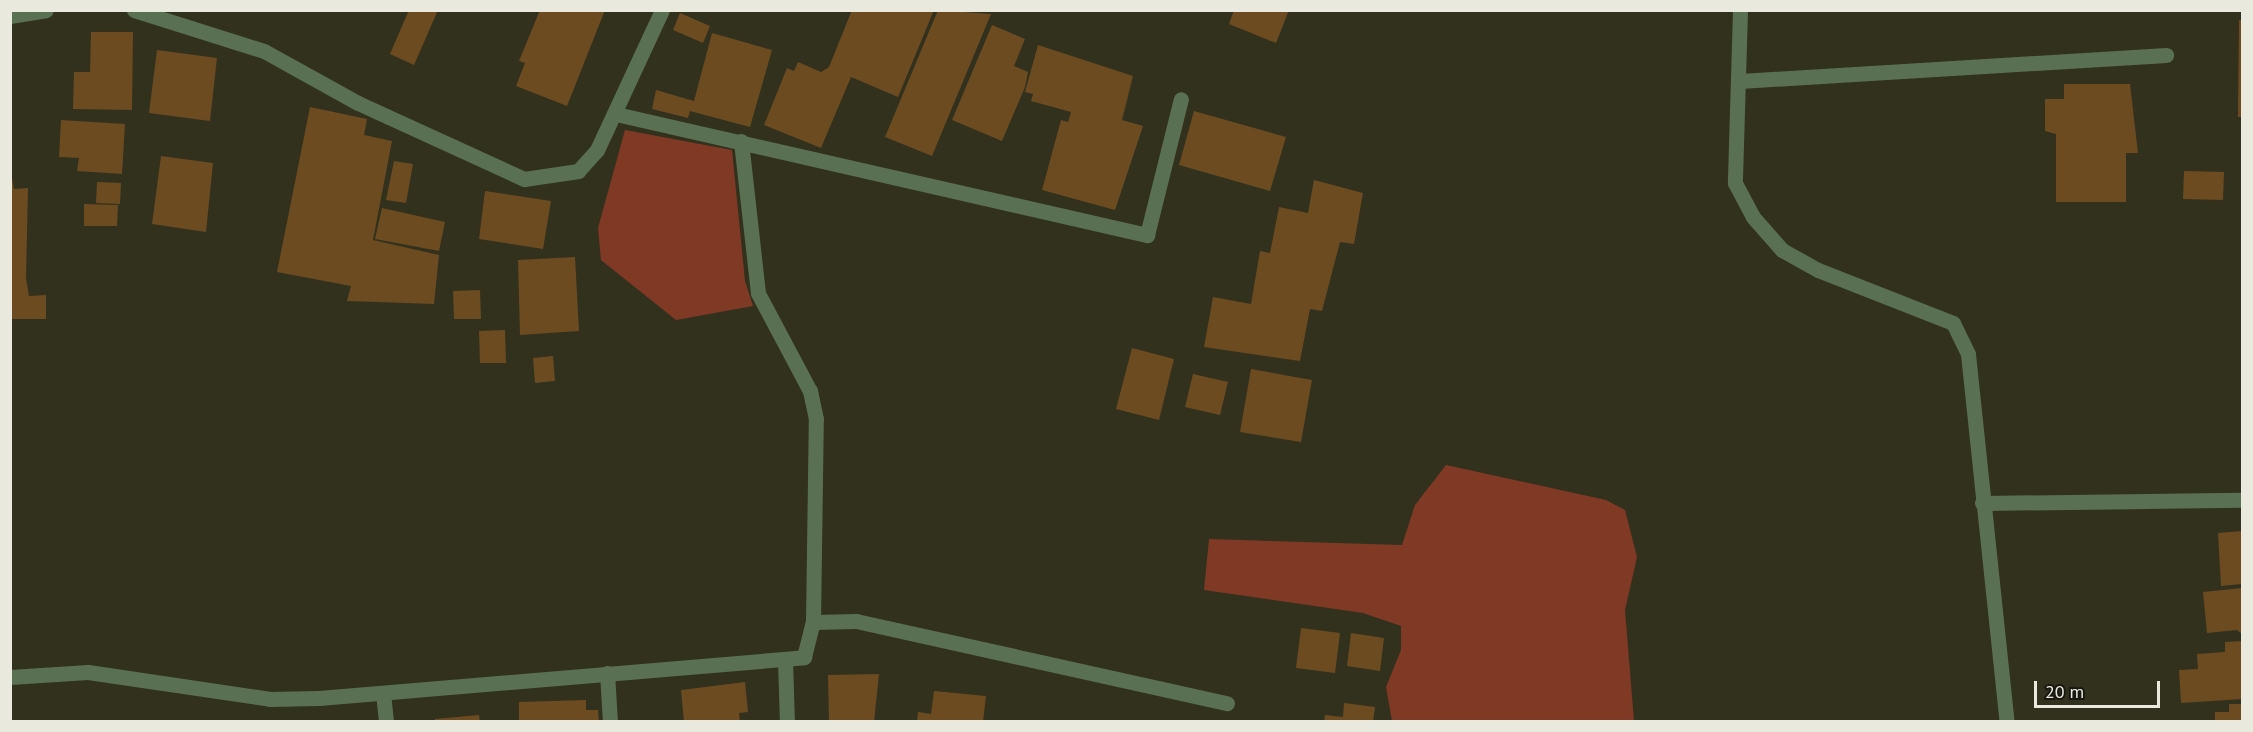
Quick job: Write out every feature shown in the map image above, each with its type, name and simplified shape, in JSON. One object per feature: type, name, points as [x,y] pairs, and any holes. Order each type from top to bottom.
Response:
[{"type":"street","points":[[10,16],[46,10]]},
{"type":"street","points":[[134,10],[264,51],[358,103],[524,179],[578,171],[597,150],[616,114],[662,10]]},
{"type":"street","points":[[1740,10],[1740,81],[1735,183],[1775,242],[1818,270],[1953,323],[1968,354],[2007,722]]},
{"type":"street","points":[[1740,81],[2166,55]]},
{"type":"street","points":[[616,114],[1147,235],[1181,99]]},
{"type":"street","points":[[10,677],[88,672],[270,699],[383,693],[804,657],[813,622],[816,419],[810,391],[758,293],[741,141]]},
{"type":"street","points":[[1982,503],[2242,500]]},
{"type":"street","points":[[813,622],[855,621],[1227,703]]},
{"type":"street","points":[[785,660],[787,722]]},
{"type":"street","points":[[607,673],[610,722]]},
{"type":"street","points":[[383,693],[386,722]]},
{"type":"shaded area","points":[[625,130],[732,150],[745,281],[753,306],[676,320],[601,260],[598,228]]},
{"type":"shaded area","points":[[1446,465],[1606,500],[1625,510],[1637,557],[1625,610],[1634,721],[1392,721],[1386,687],[1401,650],[1401,626],[1363,613],[1204,590],[1209,539],[1402,545],[1415,505]]},
{"type":"building","points":[[409,10],[438,10],[414,65],[390,54]]},
{"type":"building","points":[[540,10],[605,10],[567,106],[516,86],[525,63],[519,61]]},
{"type":"building","points":[[852,10],[934,10],[898,97],[851,77],[821,148],[764,125],[787,68],[794,71],[798,62],[821,72],[829,67]]},
{"type":"building","points":[[938,10],[991,14],[932,156],[885,137]]},
{"type":"building","points":[[1234,10],[1289,10],[1276,43],[1229,24]]},
{"type":"building","points":[[680,13],[710,26],[703,43],[673,30]]},
{"type":"building","points":[[2239,20],[2242,20],[2242,117],[2238,117]]},
{"type":"building","points":[[992,25],[1025,39],[1014,66],[1028,72],[1025,87],[1002,141],[952,120]]},
{"type":"building","points":[[91,32],[133,32],[132,110],[73,109],[74,72],[90,72]]},
{"type":"building","points":[[712,33],[772,50],[750,127],[690,111],[688,118],[652,109],[656,90],[694,101]]},
{"type":"building","points":[[1038,45],[1133,76],[1122,120],[1143,126],[1115,210],[1042,190],[1061,120],[1068,122],[1071,112],[1031,101],[1033,94],[1025,92]]},
{"type":"building","points":[[157,50],[217,58],[210,121],[149,113]]},
{"type":"building","points":[[2064,84],[2130,84],[2138,153],[2126,153],[2126,202],[2056,202],[2056,134],[2045,131],[2045,99],[2064,99]]},
{"type":"building","points":[[310,107],[367,119],[364,135],[392,141],[373,240],[439,255],[434,304],[347,301],[351,286],[277,272]]},
{"type":"building","points":[[1194,111],[1286,137],[1270,191],[1179,165]]},
{"type":"building","points":[[61,120],[125,124],[122,174],[77,171],[79,158],[59,157]]},
{"type":"building","points":[[161,156],[213,163],[206,232],[152,224]]},
{"type":"building","points":[[394,161],[413,164],[406,203],[386,200]]},
{"type":"building","points":[[10,167],[14,189],[28,188],[26,278],[29,296],[46,295],[46,319],[10,319]]},
{"type":"building","points":[[2184,171],[2224,172],[2223,200],[2183,199]]},
{"type":"building","points":[[1314,180],[1363,193],[1354,244],[1340,242],[1322,311],[1310,309],[1300,361],[1204,347],[1213,297],[1251,304],[1260,251],[1270,253],[1279,207],[1308,213]]},
{"type":"building","points":[[97,182],[121,183],[120,204],[96,203]]},
{"type":"building","points":[[485,191],[551,201],[543,249],[479,239]]},
{"type":"building","points":[[84,204],[118,205],[117,226],[84,226]]},
{"type":"building","points":[[382,208],[445,222],[439,251],[375,239]]},
{"type":"building","points":[[575,257],[579,331],[520,335],[518,260]]},
{"type":"building","points":[[480,290],[481,319],[454,319],[453,291]]},
{"type":"building","points":[[505,330],[506,363],[480,363],[479,331]]},
{"type":"building","points":[[1132,348],[1174,359],[1159,420],[1116,409]]},
{"type":"building","points":[[553,356],[555,381],[535,383],[533,358]]},
{"type":"building","points":[[1251,369],[1312,380],[1301,442],[1240,432]]},
{"type":"building","points":[[1193,374],[1228,382],[1220,415],[1185,407]]},
{"type":"building","points":[[2242,531],[2242,584],[2221,586],[2218,533]]},
{"type":"building","points":[[2242,588],[2242,634],[2237,630],[2207,633],[2203,592]]},
{"type":"building","points":[[1301,628],[1340,633],[1335,673],[1296,668]]},
{"type":"building","points":[[1351,633],[1384,638],[1380,671],[1347,666]]},
{"type":"building","points":[[2242,641],[2242,699],[2181,703],[2179,670],[2198,669],[2197,654],[2225,652],[2225,642]]},
{"type":"building","points":[[879,674],[874,722],[829,722],[828,675]]},
{"type":"building","points":[[745,682],[748,712],[739,713],[740,722],[684,722],[681,690]]},
{"type":"building","points":[[934,691],[986,696],[983,722],[917,722],[918,712],[931,714]]},
{"type":"building","points":[[586,700],[586,710],[598,710],[599,722],[519,722],[519,702]]},
{"type":"building","points":[[1344,703],[1375,707],[1373,722],[1324,722],[1325,715],[1343,717]]},
{"type":"building","points":[[2229,704],[2242,704],[2242,722],[2215,722],[2215,712],[2229,712]]},
{"type":"building","points":[[479,715],[480,722],[435,722],[435,719]]}]
